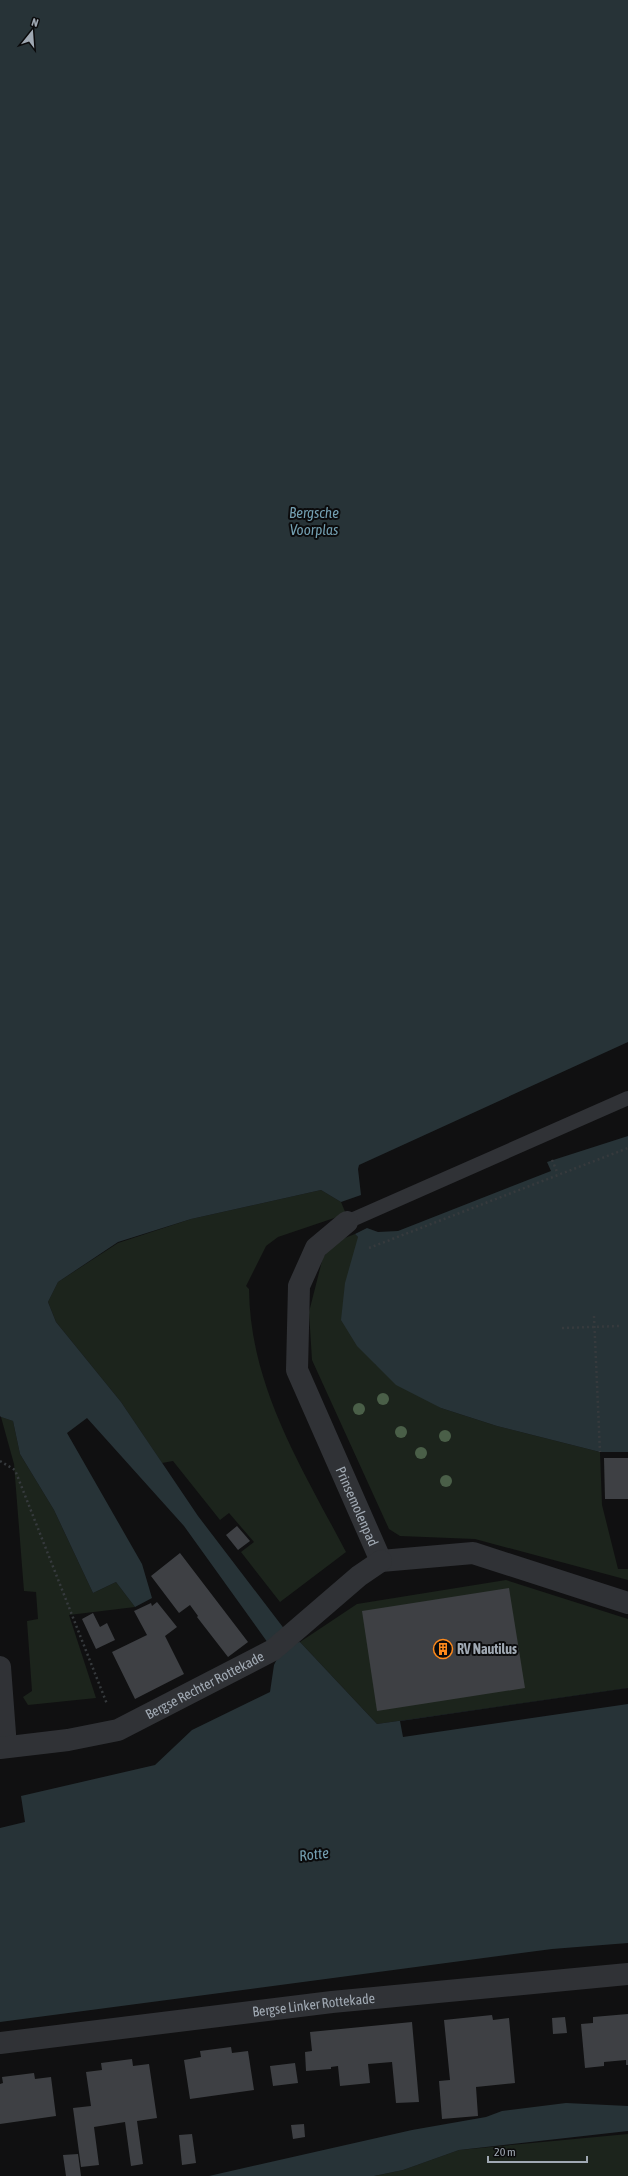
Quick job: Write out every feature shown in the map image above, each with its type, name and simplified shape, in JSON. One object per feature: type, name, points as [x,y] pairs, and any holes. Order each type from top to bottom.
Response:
[{"type":"street","name":"Prinsemolenpad","points":[[347,1222],[316,1248],[299,1286],[297,1370],[381,1561],[473,1553],[628,1603]]},
{"type":"street","name":"Bergse Rechter Rottekade","points":[[3,1748],[68,1740],[118,1730],[273,1650],[359,1576],[381,1561]]},
{"type":"street","points":[[0,1667],[3,1748]]},
{"type":"street","name":"Bergse Linker Rottekade","points":[[0,2043],[332,2002],[628,1974]]},
{"type":"lane","points":[[347,1222],[628,1098]]},
{"type":"path","points":[[369,1248],[628,1148]]},
{"type":"path","points":[[552,1160],[558,1174]]},
{"type":"path","points":[[594,1316],[600,1452]]},
{"type":"path","points":[[562,1328],[619,1326]]},
{"type":"path","points":[[0,1461],[15,1470],[118,1730]]},
{"type":"shaded area","points":[[321,1190],[341,1202],[346,1214],[278,1237],[266,1246],[246,1286],[249,1289],[252,1325],[258,1360],[281,1426],[296,1458],[346,1552],[280,1602],[241,1552],[254,1542],[229,1513],[220,1520],[173,1461],[162,1463],[121,1402],[56,1322],[48,1302],[58,1282],[118,1243],[191,1219]]},
{"type":"shaded area","points":[[355,1234],[358,1237],[375,1364],[441,1408],[497,1426],[600,1452],[602,1505],[618,1569],[628,1569],[628,1580],[475,1539],[400,1536],[389,1529],[312,1360],[309,1312],[323,1257],[337,1241]]},
{"type":"shaded area","points":[[1,1417],[13,1421],[20,1454],[54,1510],[93,1593],[116,1582],[135,1607],[69,1615],[96,1698],[28,1705],[23,1697],[32,1691],[27,1621],[38,1619],[36,1592],[24,1591],[14,1464]]},
{"type":"shaded area","points":[[506,1580],[628,1619],[628,1688],[377,1724],[300,1642],[357,1604]]},
{"type":"shaded area","points":[[628,2134],[628,2176],[374,2176],[403,2170],[459,2150]]},
{"type":"water","name":"Bergsche Voorplas","points":[[0,0],[628,0],[628,1042],[359,1165],[358,1169],[361,1195],[341,1202],[321,1190],[191,1219],[118,1242],[58,1282],[48,1302],[56,1322],[121,1402],[198,1516],[295,1643],[300,1642],[377,1724],[628,1688],[628,1943],[552,1949],[0,2022],[0,1828],[25,1822],[21,1796],[155,1765],[192,1730],[270,1692],[274,1665],[278,1657],[184,1526],[87,1418],[67,1433],[142,1564],[152,1598],[135,1607],[116,1582],[93,1593],[54,1510],[20,1454],[13,1421],[0,1416]]},
{"type":"water","points":[[628,1136],[628,1452],[600,1452],[497,1426],[441,1408],[396,1385],[357,1346],[341,1320],[345,1283],[358,1237],[355,1234],[367,1228],[378,1232],[398,1231],[551,1171],[547,1162]]},
{"type":"water","points":[[566,2103],[628,2106],[628,2131],[459,2150],[403,2170],[374,2176],[209,2176],[412,2130],[486,2117],[502,2111]]},
{"type":"pier","points":[[628,1688],[628,1704],[403,1737],[400,1721]]},
{"type":"building","points":[[604,1458],[628,1458],[628,1499],[605,1499]]},
{"type":"building","points":[[237,1526],[250,1541],[238,1550],[226,1535]]},
{"type":"building","points":[[180,1553],[248,1642],[228,1657],[197,1617],[198,1616],[190,1605],[179,1613],[151,1576]]},
{"type":"building","name":"RV Nautilus","points":[[509,1588],[525,1688],[377,1711],[362,1611]]},
{"type":"building","points":[[157,1602],[177,1627],[165,1636],[184,1674],[135,1699],[112,1652],[147,1635],[134,1611],[151,1603],[152,1606]]},
{"type":"building","points":[[93,1613],[100,1627],[107,1623],[115,1640],[96,1649],[82,1619]]},
{"type":"building","points":[[628,2014],[628,2065],[626,2065],[626,2060],[604,2062],[604,2066],[585,2068],[581,2024],[593,2023],[593,2017]]},
{"type":"building","points":[[492,2015],[493,2020],[509,2018],[515,2083],[476,2087],[478,2116],[442,2119],[439,2081],[450,2080],[444,2020]]},
{"type":"building","points":[[565,2017],[567,2033],[553,2034],[552,2018]]},
{"type":"building","points":[[412,2022],[419,2102],[396,2103],[392,2062],[368,2064],[370,2083],[340,2086],[338,2066],[331,2067],[331,2069],[306,2071],[305,2052],[312,2051],[310,2032]]},
{"type":"building","points":[[231,2047],[232,2053],[248,2051],[254,2090],[190,2099],[184,2060],[201,2057],[200,2051]]},
{"type":"building","points":[[132,2059],[133,2066],[149,2064],[157,2118],[137,2121],[143,2164],[131,2166],[125,2122],[94,2127],[99,2165],[81,2167],[73,2108],[91,2106],[86,2072],[102,2070],[101,2063]]},
{"type":"building","points":[[295,2063],[298,2083],[273,2086],[270,2066]]},
{"type":"building","points":[[34,2073],[35,2079],[51,2077],[56,2116],[0,2124],[0,2084],[3,2083],[2,2077]]},
{"type":"building","points":[[304,2124],[305,2137],[293,2139],[291,2125]]},
{"type":"building","points":[[192,2134],[196,2163],[182,2165],[179,2135]]},
{"type":"building","points":[[78,2154],[81,2176],[66,2176],[63,2155]]},
{"type":"place","name":"RV Nautilus","points":[[443,1649]]},
{"type":"water label","name":"Rotte","points":[[314,1854]]}]
